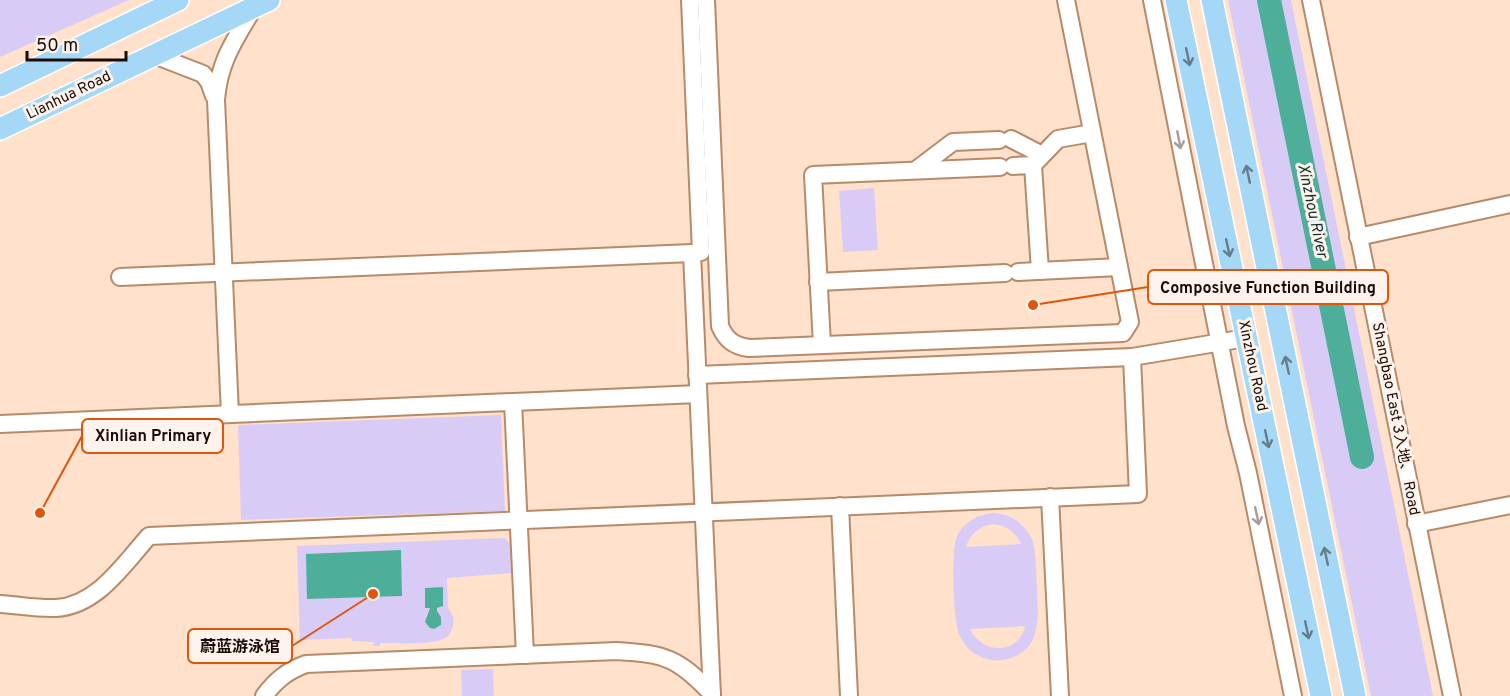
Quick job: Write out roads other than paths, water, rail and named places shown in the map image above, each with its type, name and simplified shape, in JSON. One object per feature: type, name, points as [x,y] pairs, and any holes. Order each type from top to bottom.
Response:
[{"type":"main road","points":[[0,86],[178,0]]},
{"type":"main road","name":"Xinzhou Road","points":[[1176,0],[1321,696]]},
{"type":"main road","points":[[1212,0],[1355,696]]},
{"type":"main road","name":"Lianhua Road","points":[[0,129],[261,3]]},
{"type":"street","points":[[120,277],[701,252],[690,0]]},
{"type":"street","points":[[706,0],[720,326],[730,342],[749,348],[1124,333],[1130,322],[1066,0]]},
{"type":"street","points":[[1152,0],[1219,342],[1293,696]]},
{"type":"street","name":"Shangbao East 3入地、 Road","points":[[1311,0],[1452,696]]},
{"type":"street","points":[[230,414],[217,81],[223,62],[261,3]]},
{"type":"street","points":[[154,55],[203,74],[210,82],[216,100]]},
{"type":"street","points":[[822,345],[813,175],[1006,166],[1038,160],[1058,139],[1092,133]]},
{"type":"street","points":[[916,170],[953,141],[1005,139],[1038,160]]},
{"type":"street","points":[[1038,160],[1040,271]]},
{"type":"street","points":[[1358,237],[1510,204]]},
{"type":"street","points":[[692,253],[712,695]]},
{"type":"street","points":[[818,282],[1119,267]]},
{"type":"street","points":[[698,375],[1132,357],[1246,338]]},
{"type":"street","points":[[0,604],[56,608],[70,606],[83,600],[106,583],[149,536],[1138,494],[1132,357]]},
{"type":"street","points":[[0,424],[698,394]]},
{"type":"street","points":[[513,402],[525,655]]},
{"type":"street","points":[[1050,497],[1060,696]]},
{"type":"street","points":[[1416,524],[1510,505]]},
{"type":"street","points":[[840,506],[849,696]]},
{"type":"street","points":[[264,696],[272,684],[288,670],[306,664],[617,651],[647,652],[670,658],[693,674],[712,695]]},
{"type":"water","points":[[401,550],[402,596],[307,599],[306,554]]},
{"type":"water","points":[[443,587],[443,606],[437,608],[441,617],[441,625],[434,629],[430,628],[425,622],[430,608],[425,608],[425,588]]},
{"type":"waterway","name":"Xinzhou River","points":[[1269,0],[1362,457]]},
{"type":"place","name":"Composive Function Building","points":[[1033,305]]},
{"type":"place","name":"Xinlian Primary","points":[[40,513]]},
{"type":"place","name":"蔚蓝游泳馆","points":[[373,594]]}]
